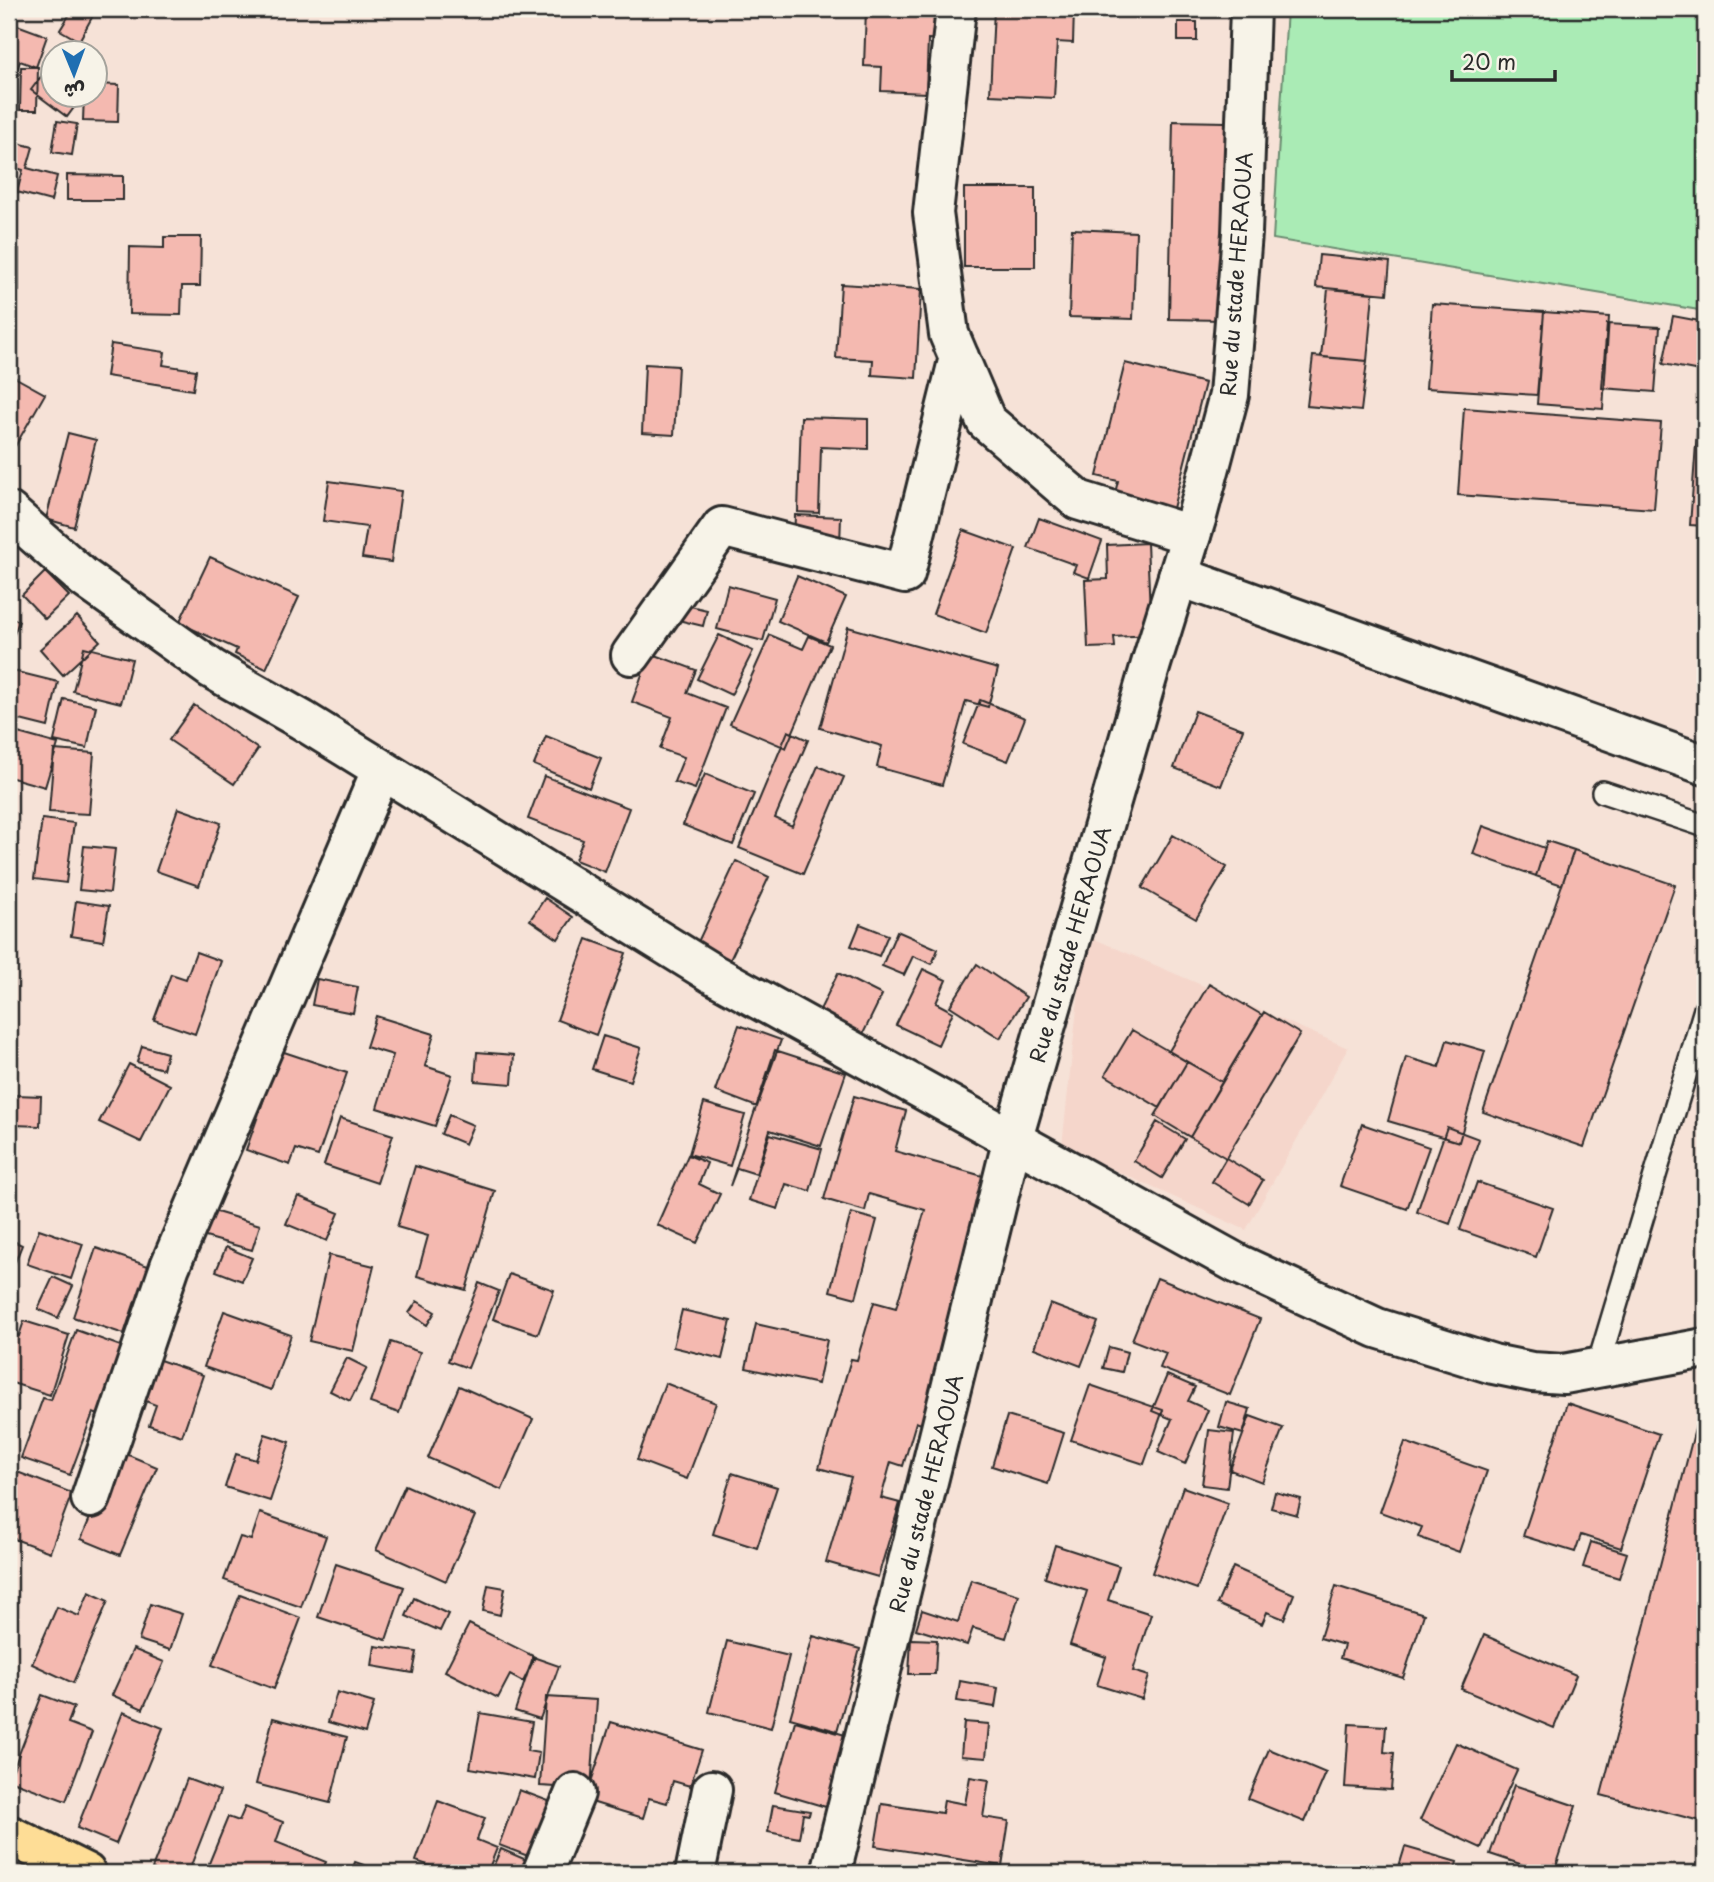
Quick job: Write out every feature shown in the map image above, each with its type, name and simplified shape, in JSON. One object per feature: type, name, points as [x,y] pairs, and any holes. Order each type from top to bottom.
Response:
[{"type":"main road","points":[[9,1835],[86,1873]]},
{"type":"street","points":[[956,9],[933,213],[949,334],[986,421],[1078,500],[1191,535]]},
{"type":"street","name":"Rue du stade HERAOUA","points":[[831,1873],[1013,1138],[1191,535],[1229,395],[1242,233],[1250,9]]},
{"type":"street","points":[[631,655],[722,527],[905,574],[959,357]]},
{"type":"street","points":[[9,512],[83,577],[201,661],[302,720],[712,974],[1238,1264],[1377,1328],[1493,1364],[1532,1372],[1564,1374],[1597,1369],[1704,1343]]},
{"type":"street","points":[[1178,576],[1705,765]]},
{"type":"street","points":[[91,1498],[170,1266],[381,771]]},
{"type":"street","points":[[695,1873],[712,1790]]},
{"type":"street","points":[[542,1873],[575,1793]]},
{"type":"lane","points":[[1603,792],[1705,826]]},
{"type":"lane","points":[[1597,1369],[1705,1009]]},
{"type":"shaded area","points":[[1085,935],[1348,1048],[1246,1230],[1062,1146]]},
{"type":"green space","points":[[1287,9],[1705,9],[1705,311],[1273,239]]},
{"type":"building","points":[[73,9],[96,10],[81,38],[74,38],[60,30]]},
{"type":"building","points":[[866,9],[948,9],[947,40],[928,39],[926,93],[881,91],[882,67],[864,66]]},
{"type":"building","points":[[994,9],[1074,9],[1073,43],[1057,42],[1054,98],[990,95]]},
{"type":"building","points":[[9,22],[47,36],[38,38],[36,67],[20,61],[9,94]]},
{"type":"building","points":[[1178,22],[1197,22],[1197,41],[1178,41]]},
{"type":"building","points":[[21,67],[38,67],[37,110],[20,110]]},
{"type":"building","points":[[38,81],[38,95],[31,90]]},
{"type":"building","points":[[108,85],[119,85],[118,122],[83,121],[83,108],[108,108]]},
{"type":"building","points":[[55,108],[74,108],[67,117]]},
{"type":"building","points":[[57,121],[77,124],[72,155],[52,152]]},
{"type":"building","points":[[1173,121],[1226,122],[1222,320],[1169,319]]},
{"type":"building","points":[[10,141],[33,147],[27,168],[57,176],[51,201],[17,192],[23,170],[9,166]]},
{"type":"building","points":[[67,175],[123,176],[123,200],[67,200]]},
{"type":"building","points":[[964,188],[1035,188],[1035,267],[964,267]]},
{"type":"building","points":[[1072,229],[1136,232],[1133,319],[1069,317]]},
{"type":"building","points":[[164,237],[201,237],[200,286],[182,286],[181,315],[129,314],[130,247],[164,248]]},
{"type":"building","points":[[9,249],[19,249],[19,291],[9,291]]},
{"type":"building","points":[[1319,255],[1390,262],[1387,294],[1316,287]]},
{"type":"building","points":[[841,284],[921,289],[916,378],[872,375],[873,360],[836,358]]},
{"type":"building","points":[[1328,289],[1373,293],[1367,361],[1321,357]]},
{"type":"building","points":[[1432,304],[1544,312],[1537,395],[1426,388]]},
{"type":"building","points":[[1544,312],[1609,317],[1603,409],[1537,404]]},
{"type":"building","points":[[1673,316],[1705,322],[1705,372],[1663,364]]},
{"type":"building","points":[[1607,324],[1660,327],[1655,392],[1602,388]]},
{"type":"building","points":[[111,344],[165,352],[163,365],[196,370],[193,390],[106,376]]},
{"type":"building","points":[[1313,356],[1367,361],[1361,411],[1307,406]]},
{"type":"building","points":[[1125,363],[1205,383],[1170,520],[1112,505],[1118,481],[1097,476]]},
{"type":"building","points":[[645,364],[678,366],[674,435],[642,433]]},
{"type":"building","points":[[9,374],[45,394],[13,450],[9,448]]},
{"type":"building","points":[[1464,408],[1661,423],[1654,509],[1458,495]]},
{"type":"building","points":[[801,417],[868,419],[868,449],[821,447],[819,513],[798,512]]},
{"type":"building","points":[[1698,418],[1705,418],[1705,526],[1690,525]]},
{"type":"building","points":[[68,433],[96,440],[74,527],[46,519]]},
{"type":"building","points":[[329,481],[401,491],[391,562],[362,558],[367,527],[323,521]]},
{"type":"building","points":[[795,515],[841,517],[840,544],[794,542]]},
{"type":"building","points":[[1039,518],[1102,541],[1089,578],[1073,572],[1076,565],[1028,548]]},
{"type":"building","points":[[963,530],[1016,549],[986,633],[933,614]]},
{"type":"building","points":[[1147,543],[1151,635],[1114,637],[1115,647],[1088,648],[1085,580],[1108,579],[1107,545]]},
{"type":"building","points":[[210,557],[299,597],[266,669],[235,654],[237,649],[179,623]]},
{"type":"building","points":[[45,572],[69,596],[45,619],[22,595]]},
{"type":"building","points":[[797,576],[846,597],[826,642],[778,621]]},
{"type":"building","points":[[728,585],[775,598],[763,641],[717,629]]},
{"type":"building","points":[[682,604],[707,610],[703,626],[678,620]]},
{"type":"building","points":[[77,616],[100,641],[63,675],[40,649]]},
{"type":"building","points":[[9,617],[19,621],[9,647]]},
{"type":"building","points":[[848,627],[998,669],[988,707],[966,701],[942,785],[877,767],[882,746],[820,728]]},
{"type":"building","points":[[719,635],[753,651],[731,695],[697,679]]},
{"type":"building","points":[[770,635],[803,649],[809,636],[830,645],[786,748],[730,724]]},
{"type":"building","points":[[84,647],[132,659],[121,703],[73,691]]},
{"type":"building","points":[[650,653],[696,670],[687,693],[726,708],[695,789],[674,782],[684,757],[660,749],[672,717],[632,702]]},
{"type":"building","points":[[9,670],[58,682],[48,727],[12,718],[9,733]]},
{"type":"building","points":[[64,699],[96,706],[87,748],[54,741]]},
{"type":"building","points":[[980,700],[1025,718],[1008,761],[963,744]]},
{"type":"building","points":[[194,705],[258,749],[234,784],[169,740]]},
{"type":"building","points":[[1195,711],[1243,729],[1221,786],[1174,768]]},
{"type":"building","points":[[788,731],[808,740],[775,818],[792,826],[818,766],[844,777],[803,874],[739,848]]},
{"type":"building","points":[[18,733],[58,744],[45,787],[9,777],[9,763]]},
{"type":"building","points":[[546,736],[601,758],[589,788],[534,765]]},
{"type":"building","points":[[54,750],[94,753],[89,814],[49,812]]},
{"type":"building","points":[[705,774],[754,794],[733,845],[683,825]]},
{"type":"building","points":[[544,776],[629,808],[605,872],[575,860],[583,840],[528,819]]},
{"type":"building","points":[[178,808],[221,823],[199,886],[156,871]]},
{"type":"building","points":[[42,819],[74,823],[66,883],[34,879]]},
{"type":"building","points":[[1483,826],[1545,848],[1536,876],[1473,854]]},
{"type":"building","points":[[1173,835],[1227,867],[1196,919],[1142,888]]},
{"type":"building","points":[[1547,841],[1574,850],[1562,885],[1536,876]]},
{"type":"building","points":[[84,846],[115,849],[110,893],[79,890]]},
{"type":"building","points":[[1574,850],[1675,885],[1584,1147],[1483,1112]]},
{"type":"building","points":[[736,861],[769,877],[730,960],[697,944]]},
{"type":"building","points":[[545,898],[573,917],[558,939],[530,920]]},
{"type":"building","points":[[76,901],[109,906],[103,941],[71,936]]},
{"type":"building","points":[[860,924],[888,935],[879,956],[851,946]]},
{"type":"building","points":[[897,931],[938,949],[932,964],[913,956],[904,975],[882,966]]},
{"type":"building","points":[[587,939],[626,953],[596,1035],[557,1020]]},
{"type":"building","points":[[196,952],[221,961],[195,1034],[154,1020],[171,974],[186,979]]},
{"type":"building","points":[[977,964],[1026,997],[1000,1038],[950,1006]]},
{"type":"building","points":[[923,969],[946,980],[936,1003],[953,1012],[938,1045],[896,1025]]},
{"type":"building","points":[[838,973],[882,995],[860,1040],[816,1018]]},
{"type":"building","points":[[317,979],[358,987],[353,1013],[312,1005]]},
{"type":"building","points":[[1209,984],[1262,1015],[1222,1082],[1169,1051]]},
{"type":"building","points":[[1264,1012],[1300,1034],[1226,1158],[1190,1137]]},
{"type":"building","points":[[376,1016],[434,1034],[425,1066],[452,1075],[435,1126],[377,1108],[393,1055],[366,1047]]},
{"type":"building","points":[[739,1025],[781,1040],[757,1107],[715,1091]]},
{"type":"building","points":[[1132,1030],[1187,1062],[1160,1108],[1105,1075]]},
{"type":"building","points":[[603,1036],[641,1048],[630,1081],[592,1069]]},
{"type":"building","points":[[1447,1040],[1485,1051],[1459,1142],[1388,1121],[1406,1057],[1439,1067]]},
{"type":"building","points":[[142,1046],[167,1053],[163,1069],[137,1062]]},
{"type":"building","points":[[775,1050],[846,1073],[821,1146],[770,1130],[756,1174],[737,1168],[730,1186]]},
{"type":"building","points":[[281,1051],[347,1073],[318,1156],[296,1149],[290,1165],[246,1150]]},
{"type":"building","points":[[477,1052],[514,1055],[512,1084],[475,1081]]},
{"type":"building","points":[[1187,1062],[1222,1082],[1190,1137],[1155,1116]]},
{"type":"building","points":[[129,1064],[170,1085],[141,1142],[99,1122]]},
{"type":"building","points":[[16,1095],[41,1096],[40,1126],[15,1125]]},
{"type":"building","points":[[854,1096],[906,1111],[895,1151],[993,1179],[921,1424],[916,1422],[903,1466],[891,1462],[881,1498],[900,1503],[878,1577],[826,1562],[851,1477],[819,1468],[851,1359],[857,1360],[874,1302],[896,1308],[925,1210],[869,1194],[865,1211],[824,1199]]},
{"type":"building","points":[[704,1103],[745,1115],[730,1166],[689,1154]]},
{"type":"building","points":[[449,1115],[473,1125],[465,1144],[441,1134]]},
{"type":"building","points":[[340,1118],[393,1135],[377,1183],[324,1165]]},
{"type":"building","points":[[1157,1122],[1185,1139],[1162,1178],[1134,1161]]},
{"type":"building","points":[[1362,1124],[1429,1147],[1407,1209],[1340,1186]]},
{"type":"building","points":[[1447,1127],[1479,1139],[1450,1224],[1417,1212]]},
{"type":"building","points":[[770,1134],[822,1149],[810,1191],[786,1184],[778,1209],[749,1200]]},
{"type":"building","points":[[688,1155],[707,1163],[699,1184],[720,1194],[697,1243],[657,1225]]},
{"type":"building","points":[[1226,1158],[1263,1180],[1249,1204],[1212,1182]]},
{"type":"building","points":[[415,1166],[495,1191],[466,1290],[417,1276],[428,1236],[397,1227]]},
{"type":"building","points":[[1477,1182],[1553,1208],[1536,1257],[1460,1230]]},
{"type":"building","points":[[298,1196],[339,1213],[327,1241],[286,1224]]},
{"type":"building","points":[[210,1210],[260,1225],[252,1250],[202,1236]]},
{"type":"building","points":[[851,1213],[877,1220],[856,1298],[830,1291]]},
{"type":"building","points":[[39,1229],[83,1244],[71,1279],[27,1264]]},
{"type":"building","points":[[9,1239],[22,1245],[9,1277]]},
{"type":"building","points":[[226,1247],[252,1258],[242,1281],[216,1271]]},
{"type":"building","points":[[96,1248],[157,1269],[145,1305],[135,1301],[124,1334],[73,1317]]},
{"type":"building","points":[[329,1255],[374,1266],[353,1351],[309,1341]]},
{"type":"building","points":[[509,1274],[554,1290],[538,1334],[493,1319]]},
{"type":"building","points":[[53,1277],[73,1286],[58,1318],[38,1309]]},
{"type":"building","points":[[1157,1278],[1260,1319],[1230,1395],[1160,1368],[1166,1353],[1132,1340]]},
{"type":"building","points":[[479,1283],[499,1291],[468,1368],[448,1361]]},
{"type":"building","points":[[417,1301],[435,1312],[427,1325],[409,1313]]},
{"type":"building","points":[[1050,1304],[1098,1322],[1081,1366],[1034,1348]]},
{"type":"building","points":[[682,1310],[731,1321],[722,1359],[673,1347]]},
{"type":"building","points":[[224,1311],[291,1335],[271,1390],[204,1367]]},
{"type":"building","points":[[24,1321],[69,1335],[50,1395],[9,1382],[9,1332],[19,1336]]},
{"type":"building","points":[[756,1324],[827,1340],[818,1384],[746,1368]]},
{"type":"building","points":[[76,1330],[129,1349],[105,1417],[93,1413],[70,1475],[21,1458],[43,1398],[51,1400]]},
{"type":"building","points":[[391,1342],[420,1352],[399,1413],[370,1403]]},
{"type":"building","points":[[1109,1347],[1127,1352],[1122,1372],[1103,1368]]},
{"type":"building","points":[[154,1358],[203,1375],[182,1436],[149,1425],[156,1405],[140,1399]]},
{"type":"building","points":[[347,1358],[367,1368],[350,1401],[330,1391]]},
{"type":"building","points":[[1167,1375],[1195,1387],[1188,1401],[1208,1410],[1185,1464],[1158,1452],[1172,1419],[1152,1411]]},
{"type":"building","points":[[665,1383],[716,1403],[687,1479],[637,1460]]},
{"type":"building","points":[[1090,1385],[1163,1410],[1144,1464],[1071,1440]]},
{"type":"building","points":[[459,1386],[533,1419],[502,1490],[428,1458]]},
{"type":"building","points":[[1705,1390],[1705,1802],[1700,1821],[1601,1795]]},
{"type":"building","points":[[1226,1402],[1250,1409],[1243,1434],[1219,1427]]},
{"type":"building","points":[[1567,1403],[1659,1434],[1621,1548],[1581,1535],[1575,1552],[1523,1536]]},
{"type":"building","points":[[1007,1416],[1064,1433],[1048,1484],[992,1466]]},
{"type":"building","points":[[1250,1416],[1283,1428],[1262,1482],[1230,1470]]},
{"type":"building","points":[[1209,1430],[1234,1433],[1227,1488],[1202,1485]]},
{"type":"building","points":[[265,1434],[290,1442],[270,1501],[225,1487],[236,1454],[256,1460]]},
{"type":"building","points":[[1405,1442],[1487,1471],[1459,1552],[1418,1537],[1422,1527],[1380,1512]]},
{"type":"building","points":[[119,1451],[157,1467],[120,1555],[81,1539]]},
{"type":"building","points":[[12,1470],[72,1493],[50,1552],[9,1537],[9,1479]]},
{"type":"building","points":[[732,1473],[777,1487],[757,1548],[713,1534]]},
{"type":"building","points":[[405,1485],[475,1516],[446,1581],[376,1550]]},
{"type":"building","points":[[1183,1487],[1228,1503],[1197,1589],[1152,1573]]},
{"type":"building","points":[[1275,1492],[1301,1499],[1297,1515],[1271,1508]]},
{"type":"building","points":[[260,1513],[326,1536],[301,1607],[224,1580],[240,1537],[251,1540]]},
{"type":"building","points":[[1591,1542],[1627,1553],[1619,1578],[1583,1567]]},
{"type":"building","points":[[1055,1545],[1119,1566],[1108,1600],[1151,1614],[1133,1671],[1149,1676],[1142,1699],[1097,1685],[1106,1657],[1070,1645],[1087,1591],[1045,1578]]},
{"type":"building","points":[[336,1564],[404,1587],[386,1640],[318,1617]]},
{"type":"building","points":[[1233,1567],[1294,1594],[1284,1619],[1267,1612],[1262,1624],[1217,1604]]},
{"type":"building","points":[[971,1580],[1019,1595],[1006,1638],[973,1628],[967,1645],[916,1629],[922,1610],[958,1622]]},
{"type":"building","points":[[488,1585],[505,1588],[500,1615],[483,1611]]},
{"type":"building","points":[[1336,1586],[1424,1614],[1403,1678],[1340,1658],[1344,1645],[1320,1638]]},
{"type":"building","points":[[89,1592],[108,1601],[73,1683],[32,1664],[57,1607],[79,1616]]},
{"type":"building","points":[[240,1595],[301,1618],[274,1689],[212,1665]]},
{"type":"building","points":[[414,1598],[448,1614],[440,1631],[406,1616]]},
{"type":"building","points":[[150,1604],[182,1614],[170,1650],[139,1640]]},
{"type":"building","points":[[469,1624],[535,1657],[523,1682],[510,1675],[498,1698],[445,1671]]},
{"type":"building","points":[[1484,1635],[1576,1675],[1554,1728],[1461,1689]]},
{"type":"building","points":[[813,1636],[860,1649],[837,1731],[790,1718]]},
{"type":"building","points":[[911,1639],[937,1640],[935,1674],[909,1674]]},
{"type":"building","points":[[727,1641],[789,1656],[771,1728],[709,1712]]},
{"type":"building","points":[[375,1646],[417,1652],[413,1673],[372,1666]]},
{"type":"building","points":[[133,1649],[164,1662],[143,1709],[112,1695]]},
{"type":"building","points":[[533,1657],[559,1666],[540,1719],[515,1711]]},
{"type":"building","points":[[960,1681],[998,1688],[995,1707],[957,1701]]},
{"type":"building","points":[[337,1692],[374,1703],[365,1733],[328,1722]]},
{"type":"building","points":[[42,1695],[74,1707],[68,1723],[92,1732],[66,1801],[9,1780]]},
{"type":"building","points":[[546,1697],[597,1700],[591,1789],[540,1786]]},
{"type":"building","points":[[123,1712],[163,1728],[116,1844],[77,1828]]},
{"type":"building","points":[[480,1713],[532,1722],[527,1751],[539,1753],[535,1779],[470,1768]]},
{"type":"building","points":[[273,1718],[347,1737],[330,1803],[256,1784]]},
{"type":"building","points":[[795,1721],[856,1738],[836,1810],[775,1792]]},
{"type":"building","points":[[611,1722],[702,1750],[690,1786],[673,1781],[667,1803],[649,1798],[643,1818],[585,1800]]},
{"type":"building","points":[[964,1722],[989,1724],[986,1758],[961,1756]]},
{"type":"building","points":[[1349,1724],[1386,1726],[1384,1752],[1394,1753],[1391,1790],[1345,1787]]},
{"type":"building","points":[[1456,1743],[1517,1770],[1481,1848],[1420,1820]]},
{"type":"building","points":[[1269,1749],[1326,1773],[1305,1822],[1248,1799]]},
{"type":"building","points":[[970,1777],[989,1780],[983,1817],[1009,1821],[1002,1866],[875,1846],[882,1804],[942,1813],[944,1800],[965,1804]]},
{"type":"building","points":[[187,1779],[220,1791],[188,1873],[164,1873],[152,1869]]},
{"type":"building","points":[[1514,1785],[1576,1806],[1554,1873],[1490,1854]]},
{"type":"building","points":[[519,1790],[562,1806],[541,1861],[499,1845]]},
{"type":"building","points":[[438,1801],[485,1818],[477,1840],[497,1848],[487,1873],[450,1873],[416,1861]]},
{"type":"building","points":[[773,1805],[810,1811],[809,1815],[803,1814],[799,1838],[768,1832]]},
{"type":"building","points":[[245,1807],[283,1822],[276,1842],[326,1862],[321,1873],[205,1873],[228,1817],[239,1821]]},
{"type":"building","points":[[1405,1847],[1457,1862],[1454,1873],[1397,1873]]},
{"type":"building","points":[[501,1849],[538,1865],[535,1873],[490,1873]]},
{"type":"building","points":[[355,1862],[384,1872],[384,1873],[351,1873]]}]
